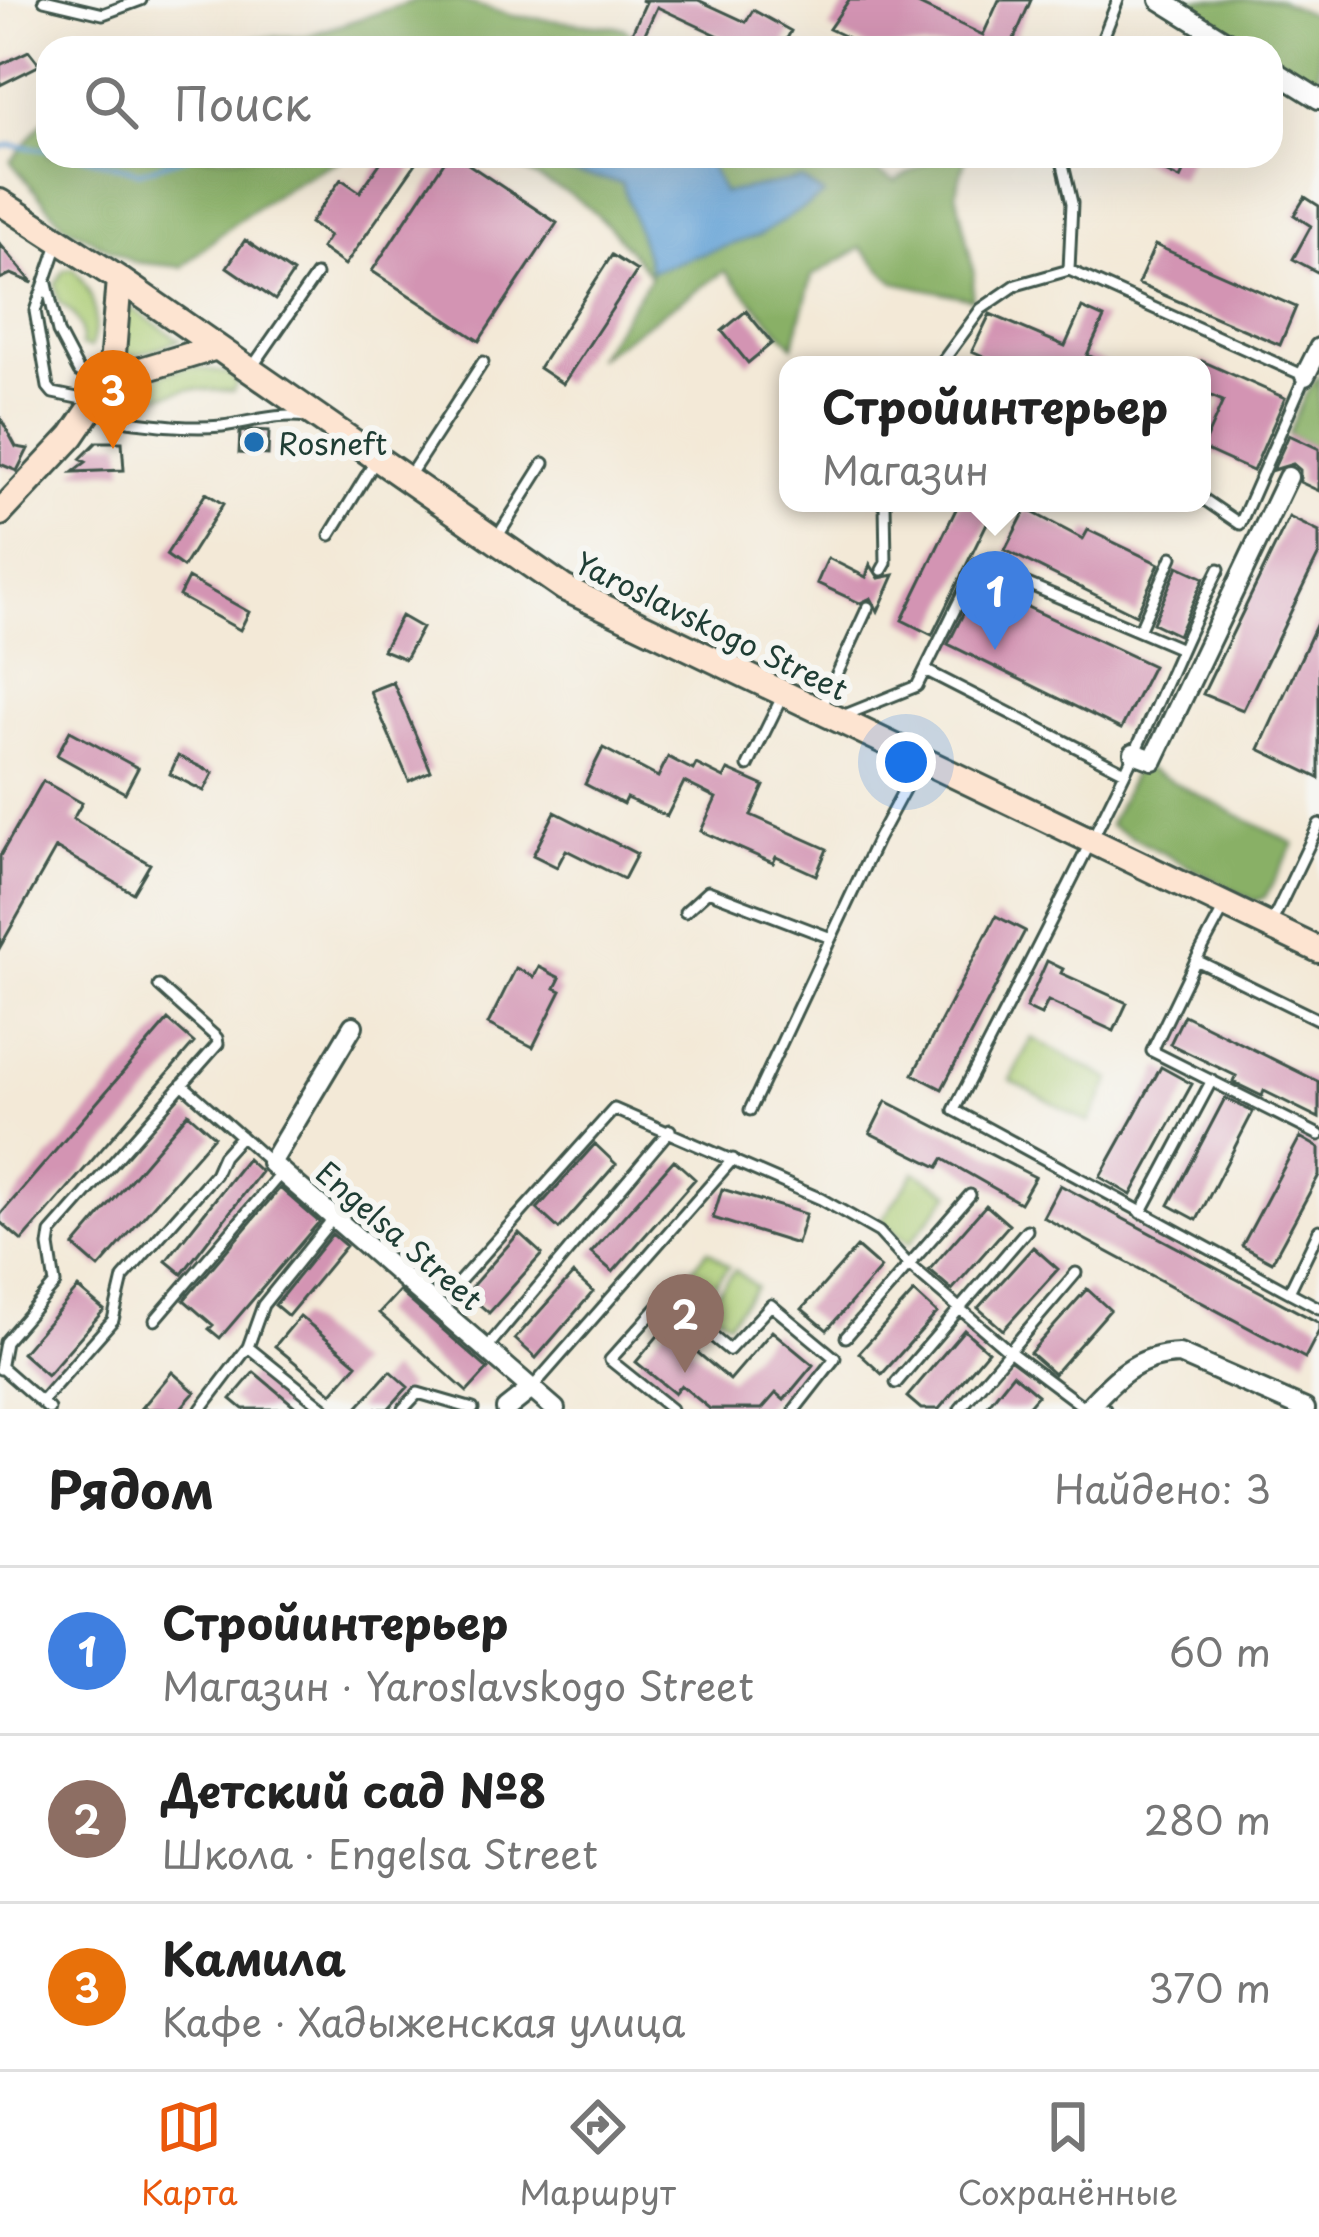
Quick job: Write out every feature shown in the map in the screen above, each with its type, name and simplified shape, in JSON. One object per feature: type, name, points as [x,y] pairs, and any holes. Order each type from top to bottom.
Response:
[{"type":"street","points":[[1160,0],[1218,36]]},
{"type":"street","points":[[1283,76],[1319,99]]},
{"type":"street","name":"Yaroslavskogo Street","points":[[0,202],[217,346],[564,588],[1319,950]]},
{"type":"street","points":[[105,391],[119,279]]},
{"type":"street","points":[[0,514],[105,391],[217,346]]},
{"type":"street","points":[[1305,376],[1319,348]]},
{"type":"street","points":[[1134,753],[1153,760],[1288,477]]},
{"type":"street","name":"Engelsa Street","points":[[353,1027],[276,1168],[555,1409]]},
{"type":"street","points":[[1094,1408],[1129,1367],[1162,1354],[1179,1354],[1305,1409]]},
{"type":"street","points":[[506,1409],[530,1390]]},
{"type":"lane","points":[[44,0],[103,14],[141,0]]},
{"type":"lane","points":[[1104,36],[1118,0]]},
{"type":"lane","points":[[1064,168],[1072,203],[1069,270]]},
{"type":"lane","points":[[59,241],[34,311],[47,387],[53,393],[105,391]]},
{"type":"lane","points":[[949,356],[981,309],[1016,285],[1069,270],[1305,376],[1240,524],[1211,504]]},
{"type":"lane","points":[[250,370],[316,275]]},
{"type":"lane","points":[[46,281],[58,332],[80,372],[105,391]]},
{"type":"lane","points":[[406,480],[483,362]]},
{"type":"lane","points":[[128,421],[176,427],[225,425],[286,414],[315,418]]},
{"type":"lane","points":[[330,535],[376,460]]},
{"type":"lane","points":[[495,541],[544,463]]},
{"type":"lane","points":[[882,570],[886,563],[885,512]]},
{"type":"lane","points":[[1139,632],[1172,557]]},
{"type":"lane","points":[[827,716],[917,686],[978,563],[1178,648]]},
{"type":"lane","points":[[1220,569],[1178,648],[1091,842],[954,1110],[1319,1308]]},
{"type":"lane","points":[[827,716],[868,607]]},
{"type":"lane","points":[[925,670],[1125,772]]},
{"type":"lane","points":[[748,766],[783,695]]},
{"type":"lane","points":[[749,1110],[920,760]]},
{"type":"lane","points":[[1270,926],[1319,824]]},
{"type":"lane","points":[[685,912],[708,891],[830,938]]},
{"type":"lane","points":[[1225,905],[1153,1051],[1319,1135]]},
{"type":"lane","points":[[1196,960],[1319,1020]]},
{"type":"lane","points":[[159,986],[219,1041],[51,1234],[55,1284],[5,1342],[1,1368],[45,1406],[113,1320],[123,1278],[215,1174],[241,1136]]},
{"type":"lane","points":[[1141,1213],[1212,1081]]},
{"type":"lane","points":[[155,1320],[276,1168],[182,1084]]},
{"type":"lane","points":[[450,1292],[614,1109],[821,1199],[879,1232],[909,1265],[1009,1351],[1081,1405],[1094,1408]]},
{"type":"lane","points":[[485,1350],[670,1130]]},
{"type":"lane","points":[[530,1390],[734,1159]]},
{"type":"lane","points":[[846,1337],[970,1195]]},
{"type":"lane","points":[[201,1409],[248,1347],[263,1304],[335,1216]]},
{"type":"lane","points":[[896,1383],[1028,1230]]},
{"type":"lane","points":[[1289,1292],[1319,1230]]},
{"type":"lane","points":[[960,1409],[1076,1273]]},
{"type":"lane","points":[[671,1409],[610,1360],[665,1298],[729,1350],[771,1305],[835,1358],[796,1409]]},
{"type":"lane","points":[[248,1347],[325,1409]]},
{"type":"lane","points":[[403,1409],[418,1393],[473,1409]]},
{"type":"green space","points":[[417,0],[458,0],[513,16],[623,28],[634,36],[307,36]]},
{"type":"green space","points":[[1183,0],[1279,0],[1319,18],[1319,87],[1283,66],[1283,36],[1236,36]]},
{"type":"green space","points":[[36,130],[36,168],[324,168],[261,204],[182,267],[133,262],[63,224],[11,162]]},
{"type":"green space","points":[[521,168],[868,168],[895,181],[918,168],[963,168],[956,192],[974,274],[972,299],[894,282],[861,248],[812,276],[793,346],[725,271],[596,358],[651,276],[594,212]]},
{"type":"green space","points":[[74,269],[94,306],[91,348],[81,346],[80,326],[59,302],[55,284],[64,270]]},
{"type":"green space","points":[[128,306],[180,340],[126,359],[121,355]]},
{"type":"green space","points":[[190,366],[230,374],[237,383],[233,391],[190,389],[136,401],[129,394],[137,382]]},
{"type":"green space","points":[[1319,375],[1319,449],[1288,435]]},
{"type":"green space","points":[[1138,764],[1294,844],[1265,897],[1255,901],[1109,825]]},
{"type":"green space","points":[[1032,1038],[1111,1080],[1089,1123],[1010,1080]]},
{"type":"green space","points":[[915,1172],[951,1193],[909,1244],[881,1221]]},
{"type":"green space","points":[[708,1250],[729,1267],[699,1302],[679,1285]]},
{"type":"green space","points":[[735,1270],[756,1287],[728,1322],[707,1305]]},
{"type":"water","points":[[712,168],[723,193],[801,179],[824,195],[760,235],[651,271],[622,183],[554,169]]},
{"type":"building","points":[[641,0],[698,0],[746,22],[753,10],[791,31],[788,36],[719,36],[657,7],[644,36],[633,36],[646,2]]},
{"type":"building","points":[[849,0],[909,0],[983,35],[999,0],[1031,0],[1015,36],[844,36],[829,29]]},
{"type":"building","points":[[29,51],[36,60],[36,67],[0,85],[0,65]]},
{"type":"building","points":[[377,168],[413,168],[345,265],[321,248],[329,236],[310,223],[341,179],[360,192]]},
{"type":"building","points":[[440,168],[474,168],[557,223],[479,341],[372,271]]},
{"type":"building","points":[[1157,168],[1185,168],[1180,179]]},
{"type":"building","points":[[1305,197],[1319,206],[1319,273],[1293,259],[1311,226],[1294,215]]},
{"type":"building","points":[[245,240],[293,273],[275,300],[227,267]]},
{"type":"building","points":[[0,244],[33,283],[11,274],[0,279]]},
{"type":"building","points":[[1155,245],[1296,307],[1280,345],[1138,284]]},
{"type":"building","points":[[612,255],[637,271],[563,384],[539,368]]},
{"type":"building","points":[[1082,308],[1104,318],[1089,356],[983,356],[972,351],[990,314],[1065,346]]},
{"type":"building","points":[[746,311],[772,343],[748,363],[722,331]]},
{"type":"building","points":[[1211,365],[1285,398],[1253,471],[1211,452],[1211,428],[1223,401],[1211,396]]},
{"type":"building","points":[[0,417],[16,447],[28,449],[17,471],[0,464]]},
{"type":"building","name":"Rosneft","points":[[269,431],[268,455],[239,453],[240,432]]},
{"type":"building","points":[[1289,435],[1319,449],[1319,491],[1300,482],[1300,470],[1293,464],[1273,470]]},
{"type":"building","points":[[97,442],[122,442],[124,470],[73,472],[86,462],[80,459]]},
{"type":"building","points":[[206,493],[223,504],[183,567],[166,555]]},
{"type":"building","points":[[955,512],[992,513],[932,635],[902,620]]},
{"type":"building","points":[[1024,512],[1032,512],[1083,539],[1088,530],[1159,564],[1136,615],[1005,550]]},
{"type":"building","points":[[1289,517],[1319,532],[1319,554],[1243,710],[1203,694]]},
{"type":"building","points":[[828,558],[866,577],[870,564],[879,578],[894,575],[878,611],[871,598],[860,603],[817,583]]},
{"type":"building","points":[[1178,566],[1204,578],[1178,635],[1153,623]]},
{"type":"building","points":[[188,578],[249,612],[240,630],[179,596]]},
{"type":"building","points":[[978,584],[1153,666],[1121,729],[948,644]]},
{"type":"building","points":[[401,616],[422,628],[405,659],[383,650]]},
{"type":"building","points":[[1319,619],[1319,778],[1259,749]]},
{"type":"building","points":[[393,682],[431,771],[409,781],[370,691]]},
{"type":"building","points":[[70,731],[138,768],[125,793],[57,755]]},
{"type":"building","points":[[603,748],[658,777],[668,757],[693,770],[696,764],[724,778],[728,770],[764,786],[751,815],[827,849],[816,875],[776,857],[773,863],[701,831],[716,798],[684,782],[667,816],[626,798],[623,804],[585,784]]},
{"type":"building","points":[[178,756],[213,773],[204,791],[170,774]]},
{"type":"building","points":[[43,781],[82,803],[73,819],[150,864],[133,893],[56,848],[0,947],[0,856]]},
{"type":"building","points":[[555,812],[637,854],[624,879],[566,850],[557,867],[533,855]]},
{"type":"building","points":[[996,916],[1025,931],[942,1089],[913,1074]]},
{"type":"building","points":[[1047,961],[1063,969],[1061,973],[1127,1003],[1114,1031],[1048,1001],[1041,1015],[1026,1008]]},
{"type":"building","points":[[539,967],[560,978],[555,988],[561,991],[533,1047],[488,1024],[516,968],[534,977]]},
{"type":"building","points":[[1184,1015],[1319,1082],[1319,1118],[1264,1091],[1262,1096],[1233,1082],[1236,1076],[1170,1044]]},
{"type":"building","points":[[168,1020],[194,1043],[22,1241],[0,1222],[0,1215]]},
{"type":"building","points":[[1161,1067],[1192,1084],[1131,1195],[1100,1177]]},
{"type":"building","points":[[1225,1098],[1253,1112],[1197,1220],[1169,1205]]},
{"type":"building","points":[[886,1101],[1035,1177],[1020,1203],[943,1159],[938,1167],[870,1133]]},
{"type":"building","points":[[188,1113],[214,1136],[99,1268],[74,1246]]},
{"type":"building","points":[[1300,1137],[1319,1148],[1319,1175],[1272,1262],[1242,1246]]},
{"type":"building","points":[[595,1144],[616,1164],[559,1229],[537,1209]]},
{"type":"building","points":[[247,1159],[261,1172],[182,1274],[166,1261]]},
{"type":"building","points":[[674,1160],[695,1179],[613,1272],[591,1253]]},
{"type":"building","points":[[1060,1185],[1319,1323],[1305,1358],[1043,1217]]},
{"type":"building","points":[[280,1188],[319,1222],[220,1338],[209,1329],[213,1325],[184,1300]]},
{"type":"building","points":[[722,1189],[806,1214],[797,1244],[713,1218]]},
{"type":"building","points":[[986,1205],[1009,1225],[952,1290],[929,1270]]},
{"type":"building","points":[[519,1233],[542,1254],[489,1313],[466,1293]]},
{"type":"building","points":[[332,1234],[346,1246],[288,1316],[275,1305]]},
{"type":"building","points":[[857,1247],[881,1268],[827,1330],[802,1309]]},
{"type":"building","points":[[1033,1247],[1058,1269],[1003,1330],[978,1308]]},
{"type":"building","points":[[573,1274],[593,1292],[536,1358],[515,1339]]},
{"type":"building","points":[[78,1288],[104,1310],[47,1375],[22,1353]]},
{"type":"building","points":[[1087,1289],[1110,1310],[1054,1374],[1030,1353]]},
{"type":"building","points":[[399,1291],[488,1369],[467,1392],[379,1313]]},
{"type":"building","points":[[914,1292],[937,1313],[882,1374],[859,1353]]},
{"type":"building","points":[[300,1316],[357,1364],[332,1393],[275,1346]]},
{"type":"building","points":[[666,1326],[730,1380],[772,1331],[813,1365],[784,1400],[776,1393],[762,1409],[710,1409],[681,1385],[674,1393],[636,1362]]},
{"type":"building","points":[[964,1330],[988,1351],[939,1409],[921,1409],[907,1397]]},
{"type":"building","points":[[390,1371],[408,1387],[388,1409],[356,1409]]},
{"type":"building","points":[[172,1372],[195,1392],[180,1409],[141,1409]]},
{"type":"building","points":[[254,1372],[298,1409],[243,1409],[231,1399]]},
{"type":"building","points":[[1013,1374],[1038,1395],[1026,1409],[985,1409]]},
{"type":"waterway","points":[[0,147],[36,148]]},
{"type":"waterway","points":[[125,168],[139,172],[152,168]]},
{"type":"place","name":"Rosneft","points":[[254,442]]},
{"type":"place","name":"Камила","points":[[113,449]]},
{"type":"place","name":"Стройинтерьер","points":[[995,650]]},
{"type":"place","name":"Детский сад №8","points":[[685,1373]]}]
